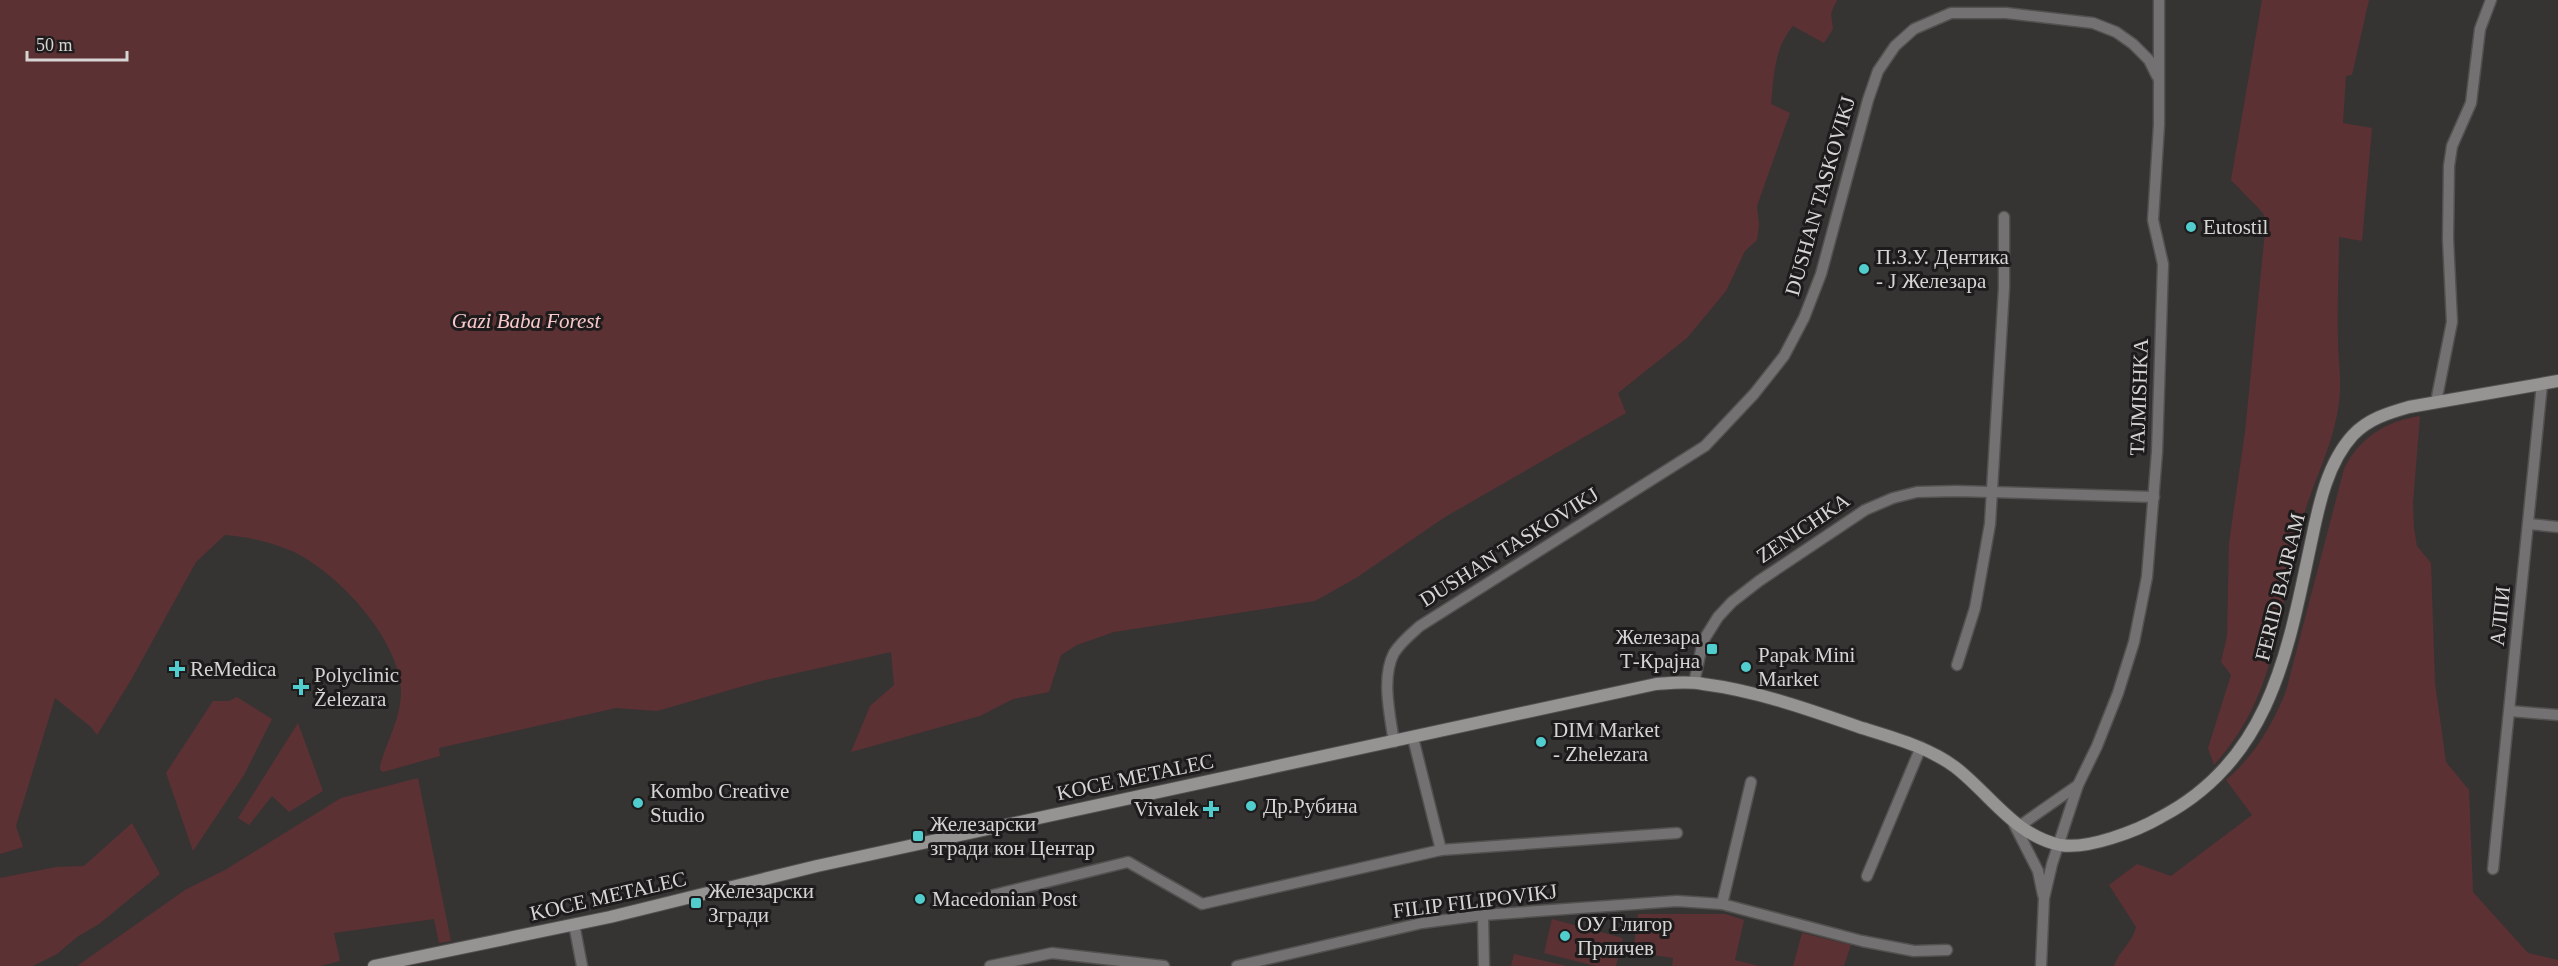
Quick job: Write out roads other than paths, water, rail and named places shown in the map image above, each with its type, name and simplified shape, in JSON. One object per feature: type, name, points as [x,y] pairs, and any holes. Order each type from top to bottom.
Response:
[{"type":"street","name":"TAJMISHKA","points":[[2044,898],[2078,785],[2097,746],[2134,642],[2147,577],[2154,497],[2163,264],[2154,220],[2159,125],[2157,76],[2159,0]]},
{"type":"street","points":[[2436,402],[2452,322],[2448,239],[2449,166],[2452,146],[2471,103],[2480,29],[2491,0]]},
{"type":"street","name":"DUSHAN TASKOVIKJ","points":[[1395,742],[1388,677],[1390,663],[1402,642],[1429,620],[1705,446],[1754,394],[1784,356],[1804,318],[1821,274],[1878,71],[1885,57],[1905,37],[1925,23],[1951,13],[2006,13],[2068,19],[2093,23],[2116,32],[2149,60],[2157,76]]},
{"type":"street","points":[[1957,665],[1975,608],[1985,564],[1992,494],[2004,288],[2004,217]]},
{"type":"street","name":"FERID BAJRAM","points":[[2059,844],[2076,847],[2125,833],[2162,817],[2197,794],[2235,756],[2256,726],[2274,690],[2294,616],[2316,517],[2326,486],[2344,447],[2362,426],[2409,406],[2558,381]]},
{"type":"street","name":"АЛПИ","points":[[2493,869],[2542,384]]},
{"type":"street","name":"ZENICHKA","points":[[1694,683],[1703,641],[1718,617],[1732,602],[1759,581],[1865,510],[1893,498],[1917,492],[1956,490],[1992,494],[2154,497]]},
{"type":"street","points":[[2529,524],[2558,526]]},
{"type":"street","name":"KOCE METALEC","points":[[375,966],[667,904],[817,866],[1656,684],[1694,683],[1751,692],[1788,702],[1921,747],[1953,766],[1989,796],[2016,825],[2034,836],[2059,844]]},
{"type":"street","points":[[2510,711],[2558,715]]},
{"type":"street","points":[[1413,738],[1441,850]]},
{"type":"street","points":[[1867,876],[1921,747]]},
{"type":"street","points":[[1722,904],[1751,782]]},
{"type":"street","name":"TAJMISHKA","points":[[2016,825],[2078,785]]},
{"type":"street","points":[[2016,825],[2038,871],[2044,898],[2041,966]]},
{"type":"street","points":[[973,900],[1128,862],[1202,904],[1441,850],[1677,833]]},
{"type":"street","name":"FILIP FILIPOVIKJ","points":[[1237,966],[1422,923],[1483,915],[1677,901],[1722,904],[1862,941],[1914,951],[1947,950]]},
{"type":"street","points":[[1483,915],[1484,966]]},
{"type":"street","points":[[574,924],[582,966]]},
{"type":"street","points":[[990,966],[1052,953],[1164,966]]},
{"type":"place","name":"Eutostil","points":[[2191,227]]},
{"type":"place","name":"П.З.У. Дентика - Ј Железара","points":[[1864,269]]},
{"type":"place","name":"Железара Т-Крајна","points":[[1712,649]]},
{"type":"place","name":"Papak Mini Market","points":[[1746,667]]},
{"type":"place","name":"ReMedica","points":[[177,669]]},
{"type":"place","name":"Polyclinic Železara","points":[[301,687]]},
{"type":"place","name":"DIM Market - Zhelezara","points":[[1541,742]]},
{"type":"place","name":"Kombo Creative Studio","points":[[638,803]]},
{"type":"place","name":"Др.Рубина","points":[[1251,806]]},
{"type":"place","name":"Vivalek","points":[[1211,809]]},
{"type":"place","name":"Железарски згради кон Центар","points":[[918,836]]},
{"type":"place","name":"Macedonian Post","points":[[920,899]]},
{"type":"place","name":"Железарски Згради","points":[[696,903]]},
{"type":"place","name":"ОУ Глигор Прличев","points":[[1565,936]]},
{"type":"park label","name":"Gazi Baba Forest","points":[[526,321]]}]
